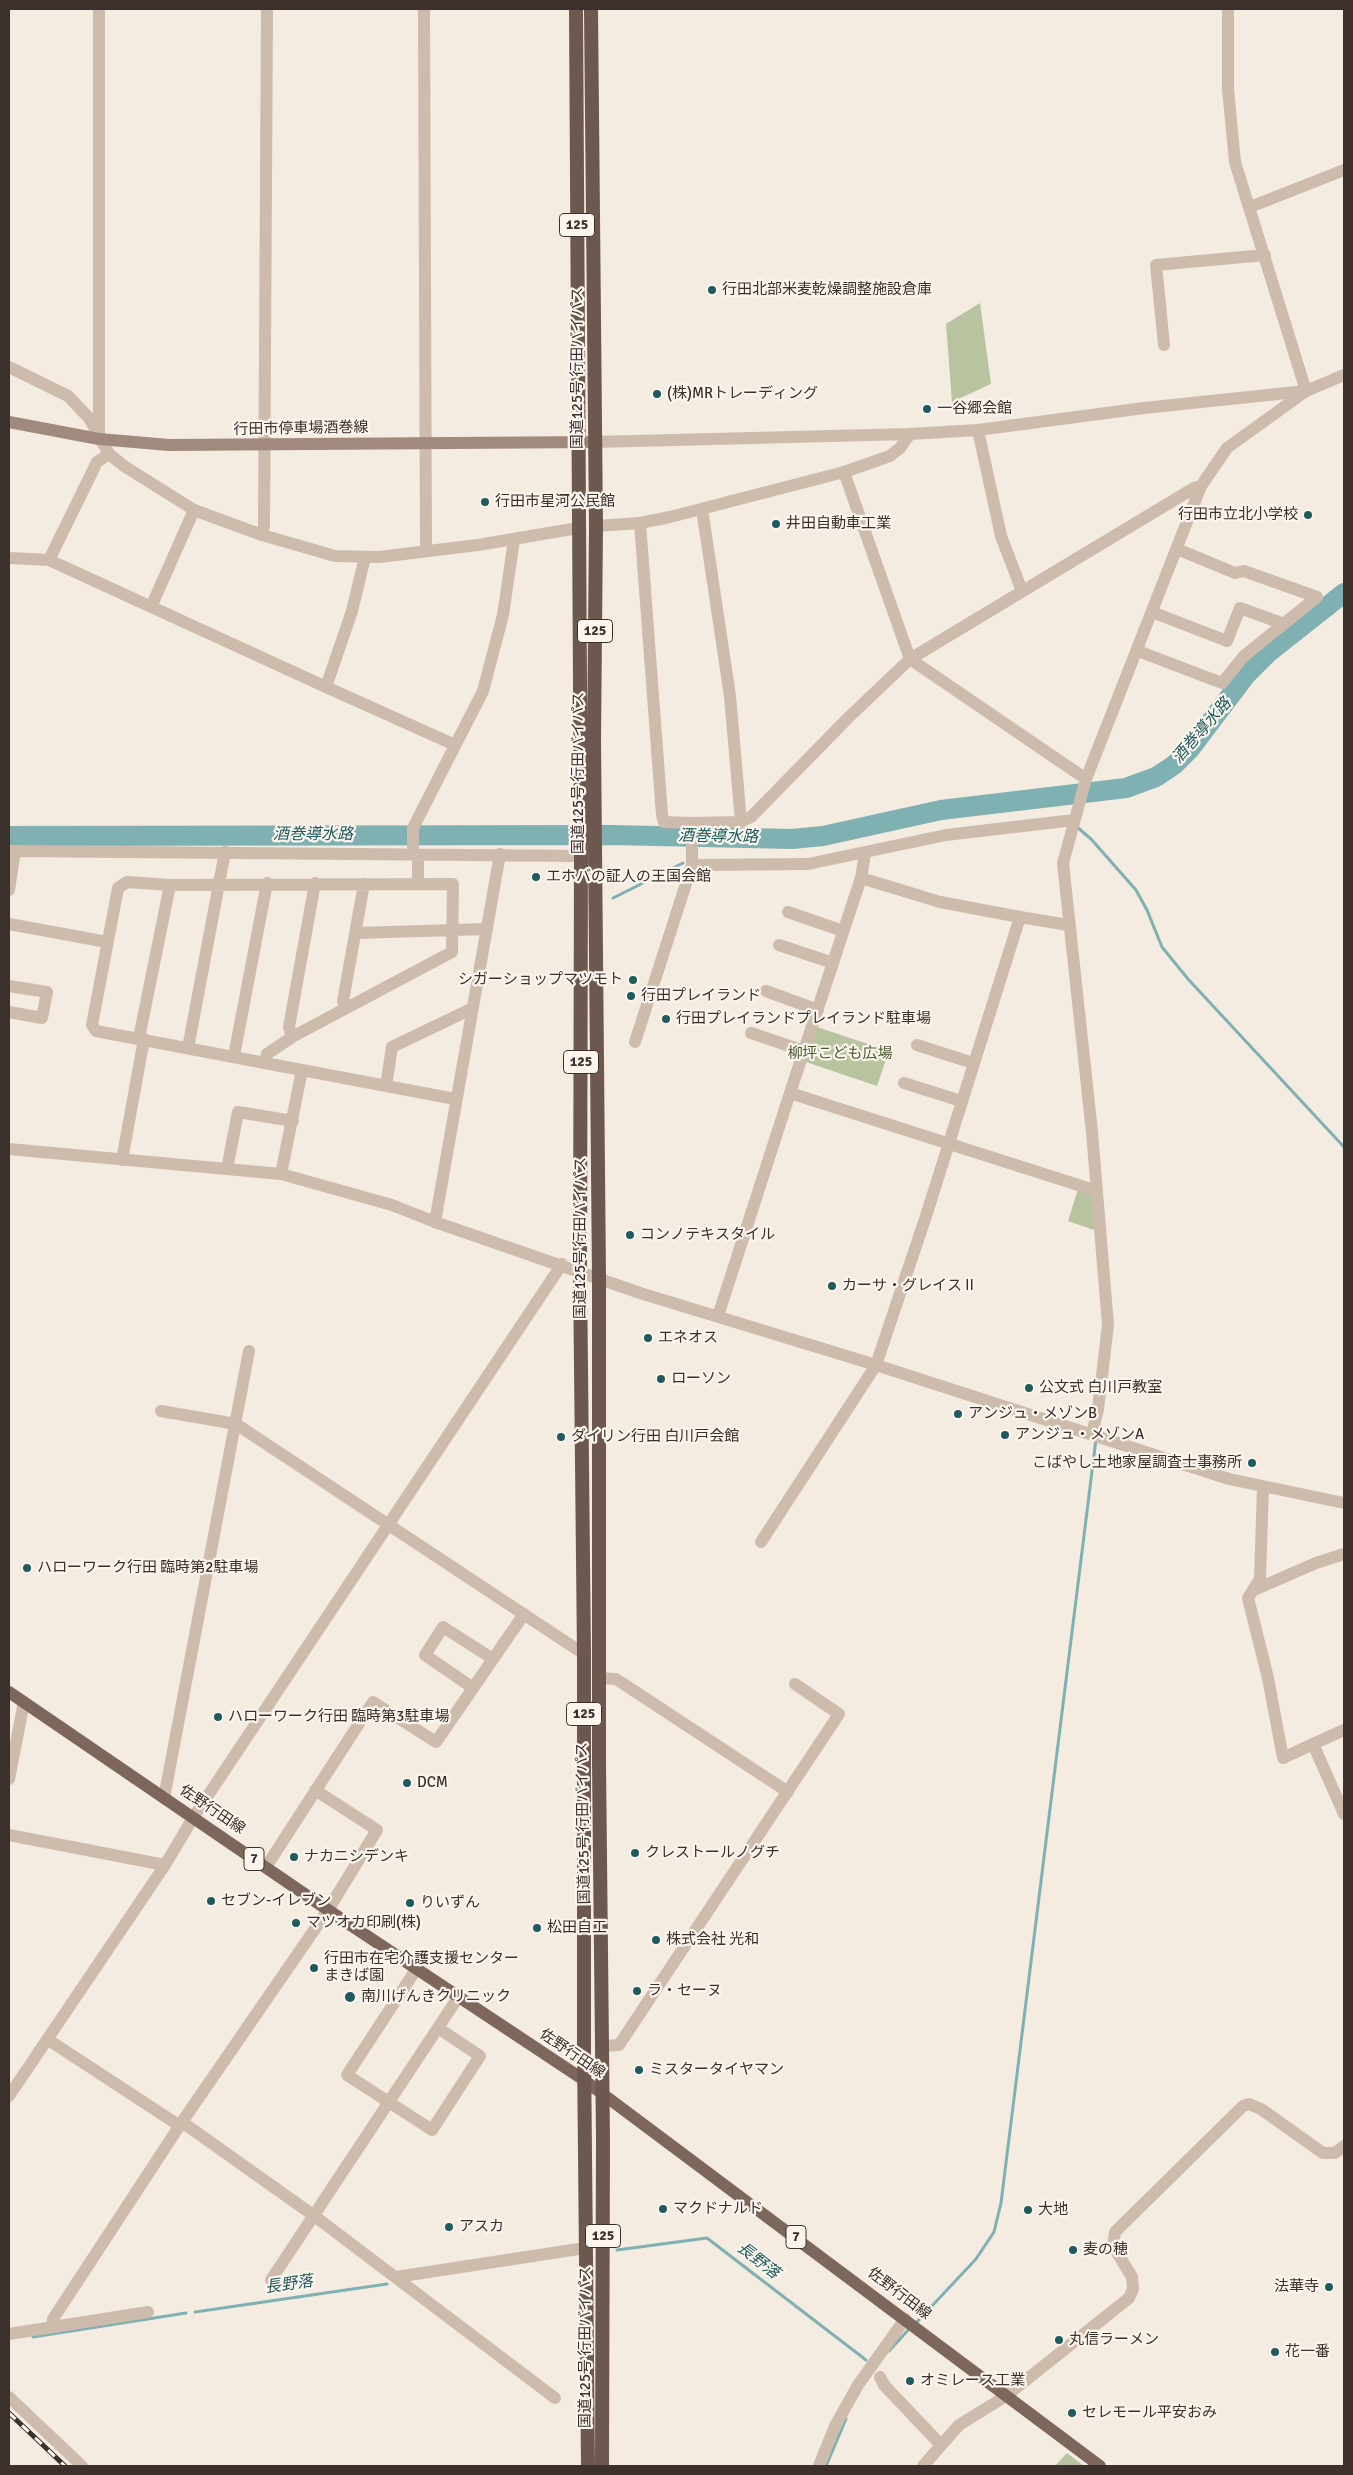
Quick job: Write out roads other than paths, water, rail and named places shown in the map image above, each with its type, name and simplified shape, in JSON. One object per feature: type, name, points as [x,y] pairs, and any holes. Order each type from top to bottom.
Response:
[{"type":"highway","name":"国道125号 行田バイパス","points":[[576,9],[577,442],[581,854],[580,1272],[588,2466]]},
{"type":"highway","name":"国道125号 行田バイパス","points":[[591,9],[596,526],[595,852],[603,2094],[602,2466]]},
{"type":"main road","name":"行田市停車場酒巻線","points":[[9,422],[99,439],[169,446],[595,442]]},
{"type":"main road","name":"佐野行田線","points":[[9,1692],[328,1910],[584,2080],[1100,2466]]},
{"type":"street","points":[[99,9],[99,439]]},
{"type":"street","points":[[262,536],[264,526],[267,9]]},
{"type":"street","points":[[424,9],[426,551]]},
{"type":"street","points":[[1228,9],[1228,89],[1235,162],[1306,391]]},
{"type":"street","points":[[1250,207],[1344,170]]},
{"type":"street","points":[[1164,345],[1156,265],[1265,255]]},
{"type":"street","points":[[9,367],[68,396],[89,418],[109,454],[124,466],[194,510],[262,536],[335,556],[365,557],[514,540],[578,528]]},
{"type":"street","points":[[1092,1434],[1098,1409],[1108,1325],[1097,1191],[1063,863],[1086,781],[1201,486],[1227,448],[1306,391],[1344,375]]},
{"type":"street","points":[[595,442],[910,434],[978,430],[1144,408],[1306,391]]},
{"type":"street","points":[[978,430],[1000,536],[1022,591]]},
{"type":"street","points":[[596,526],[640,523],[844,472],[890,456],[900,448],[910,434]]},
{"type":"street","points":[[49,560],[97,462],[109,454]]},
{"type":"street","points":[[844,472],[910,659],[1086,781]]},
{"type":"street","points":[[640,523],[662,815],[664,822],[692,826],[741,822],[751,817],[848,718],[910,659],[1194,488],[1201,486]]},
{"type":"street","points":[[702,509],[730,696],[741,822]]},
{"type":"street","points":[[150,608],[194,510]]},
{"type":"street","points":[[418,883],[413,828],[483,691],[503,615],[514,540]]},
{"type":"street","points":[[1138,651],[1222,683],[1244,656],[1317,597],[1244,571],[1235,573],[1177,549]]},
{"type":"street","points":[[326,687],[352,611],[365,557]]},
{"type":"street","points":[[9,558],[49,560],[150,608],[455,745]]},
{"type":"street","points":[[1152,612],[1227,641],[1240,608],[1284,624]]},
{"type":"street","points":[[692,865],[808,864],[865,854],[946,835],[1074,820]]},
{"type":"street","points":[[635,1042],[692,865],[692,826]]},
{"type":"street","points":[[9,890],[12,851],[581,854]]},
{"type":"street","points":[[188,1048],[225,852]]},
{"type":"street","points":[[435,1222],[455,1099],[500,854]]},
{"type":"street","points":[[718,1316],[861,878],[865,854]]},
{"type":"street","points":[[861,878],[940,902],[1068,925]]},
{"type":"street","points":[[265,1062],[267,1054],[292,1037],[452,952],[454,929],[453,884],[267,883],[170,885],[127,882],[118,888],[92,1025],[96,1031],[455,1099]]},
{"type":"street","points":[[234,1056],[267,883]]},
{"type":"street","points":[[292,1037],[289,1027],[315,883]]},
{"type":"street","points":[[345,1008],[342,1001],[364,884]]},
{"type":"street","points":[[122,1160],[141,1038],[170,885]]},
{"type":"street","points":[[788,912],[843,931]]},
{"type":"street","points":[[761,1542],[876,1365],[1020,917]]},
{"type":"street","points":[[9,924],[107,942]]},
{"type":"street","points":[[356,933],[487,929]]},
{"type":"street","points":[[779,945],[833,963]]},
{"type":"street","points":[[9,986],[46,992],[42,1018],[9,1012]]},
{"type":"street","points":[[766,991],[818,1010]]},
{"type":"street","points":[[386,1086],[392,1048],[471,1009]]},
{"type":"street","points":[[751,1033],[804,1052]]},
{"type":"street","points":[[916,1045],[972,1064]]},
{"type":"street","points":[[282,1174],[302,1070]]},
{"type":"street","points":[[904,1083],[961,1101]]},
{"type":"street","points":[[790,1093],[1097,1191]]},
{"type":"street","points":[[227,1169],[238,1112],[293,1121]]},
{"type":"street","points":[[9,1149],[282,1174],[392,1205],[435,1222],[562,1264],[640,1293],[876,1365],[1092,1434],[1105,1440],[1228,1478],[1344,1503]]},
{"type":"street","points":[[9,2096],[165,1865],[193,1818],[562,1264]]},
{"type":"street","points":[[164,1798],[249,1352]]},
{"type":"street","points":[[160,1411],[236,1424],[584,1654]]},
{"type":"street","points":[[1263,1487],[1260,1579],[1248,1598],[1268,1678],[1283,1758],[1344,1730]]},
{"type":"street","points":[[1254,1590],[1344,1554]]},
{"type":"street","points":[[266,1867],[373,1702],[436,1742],[524,1614]]},
{"type":"street","points":[[473,1688],[425,1656],[443,1627],[493,1659]]},
{"type":"street","points":[[599,1678],[616,1679],[788,1792]]},
{"type":"street","points":[[602,2046],[619,2045],[839,1714],[795,1684]]},
{"type":"street","points":[[9,1779],[11,1753],[24,1702]]},
{"type":"street","points":[[1313,1744],[1344,1814]]},
{"type":"street","points":[[52,2327],[53,2319],[181,2124],[328,1910],[377,1830],[315,1790]]},
{"type":"street","points":[[9,1835],[165,1865]]},
{"type":"street","points":[[417,1968],[347,2075],[432,2130],[480,2056],[438,2028]]},
{"type":"street","points":[[272,2280],[313,2215],[459,1996]]},
{"type":"street","points":[[47,2039],[181,2124],[313,2215],[555,2398]]},
{"type":"street","points":[[923,2466],[940,2444],[959,2425],[1006,2396],[1129,2298],[1133,2288],[1132,2277],[1113,2246],[1114,2232],[1243,2106],[1249,2104],[1261,2110],[1327,2154],[1335,2153],[1344,2146]]},
{"type":"street","points":[[396,2277],[586,2248]]},
{"type":"street","points":[[9,2334],[148,2312]]},
{"type":"street","points":[[819,2466],[835,2426],[858,2385],[912,2324]]},
{"type":"street","points":[[880,2377],[884,2385],[940,2444]]},
{"type":"street","points":[[9,2397],[82,2466]]},
{"type":"waterway","name":"酒巻導水路","points":[[9,836],[611,835],[792,839],[823,836],[941,810],[1126,788],[1156,777],[1174,765],[1190,749],[1246,675],[1268,653],[1344,593]]},
{"type":"waterway","points":[[1077,827],[1091,839],[1136,890],[1147,910],[1162,947],[1188,979],[1344,1147]]},
{"type":"waterway","points":[[613,898],[683,863]]},
{"type":"waterway","points":[[915,2324],[976,2259],[994,2232],[1001,2203],[1096,1439]]},
{"type":"waterway","name":"長野落","points":[[617,2250],[707,2238],[866,2360]]},
{"type":"waterway","name":"長野落","points":[[195,2312],[387,2284]]},
{"type":"waterway","name":"長野落","points":[[33,2337],[186,2313]]},
{"type":"waterway","points":[[889,2351],[910,2328]]},
{"type":"waterway","points":[[826,2466],[846,2419]]},
{"type":"railway","points":[[9,2413],[65,2466]]},
{"type":"place","name":"行田北部米麦乾燥調整施設倉庫","points":[[712,290]]},
{"type":"place","name":"(株)MRトレーディング","points":[[657,394]]},
{"type":"place","name":"一谷郷会館","points":[[927,409]]},
{"type":"place","name":"行田市星河公民館","points":[[485,502]]},
{"type":"place","name":"行田市立北小学校","points":[[1308,515]]},
{"type":"place","name":"井田自動車工業","points":[[776,524]]},
{"type":"place","name":"エホバの証人の王国会館","points":[[536,877]]},
{"type":"place","name":"シガーショップマツモト","points":[[633,980]]},
{"type":"place","name":"行田プレイランド","points":[[631,996]]},
{"type":"place","name":"行田プレイランドプレイランド駐車場","points":[[666,1019]]},
{"type":"place","name":"コンノテキスタイル","points":[[630,1235]]},
{"type":"place","name":"カーサ・グレイスⅡ","points":[[832,1286]]},
{"type":"place","name":"エネオス","points":[[648,1338]]},
{"type":"place","name":"ローソン","points":[[661,1379]]},
{"type":"place","name":"公文式 白川戸教室","points":[[1029,1388]]},
{"type":"place","name":"アンジュ・メゾンB","points":[[958,1414]]},
{"type":"place","name":"アンジュ・メゾンA","points":[[1005,1435]]},
{"type":"place","name":"ダイリン行田 白川戸会館","points":[[561,1437]]},
{"type":"place","name":"こばやし土地家屋調査士事務所","points":[[1252,1463]]},
{"type":"place","name":"ハローワーク行田 臨時第2駐車場","points":[[27,1568]]},
{"type":"place","name":"ハローワーク行田 臨時第3駐車場","points":[[218,1717]]},
{"type":"place","name":"DCM","points":[[407,1783]]},
{"type":"place","name":"クレストールノグチ","points":[[635,1853]]},
{"type":"place","name":"ナカニシデンキ","points":[[294,1857]]},
{"type":"place","name":"セブン-イレブン","points":[[211,1901]]},
{"type":"place","name":"りいずん","points":[[410,1903]]},
{"type":"place","name":"マツオカ印刷(株)","points":[[296,1923]]},
{"type":"place","name":"松田自工","points":[[537,1928]]},
{"type":"place","name":"株式会社 光和","points":[[656,1940]]},
{"type":"place","name":"行田市在宅介護支援センター まきば園","points":[[314,1968]]},
{"type":"place","name":"ラ・セーヌ","points":[[637,1991]]},
{"type":"place","name":"南川げんきクリニック","points":[[350,1997]]},
{"type":"place","name":"ミスタータイヤマン","points":[[639,2070]]},
{"type":"place","name":"マクドナルド","points":[[663,2209]]},
{"type":"place","name":"大地","points":[[1028,2210]]},
{"type":"place","name":"アスカ","points":[[449,2227]]},
{"type":"place","name":"麦の穂","points":[[1073,2250]]},
{"type":"place","name":"法華寺","points":[[1329,2287]]},
{"type":"place","name":"丸信ラーメン","points":[[1059,2340]]},
{"type":"place","name":"花一番","points":[[1275,2352]]},
{"type":"place","name":"オミレース工業","points":[[910,2381]]},
{"type":"place","name":"セレモール平安おみ","points":[[1072,2413]]},
{"type":"park label","name":"柳坪こども広場","points":[[840,1054]]}]
